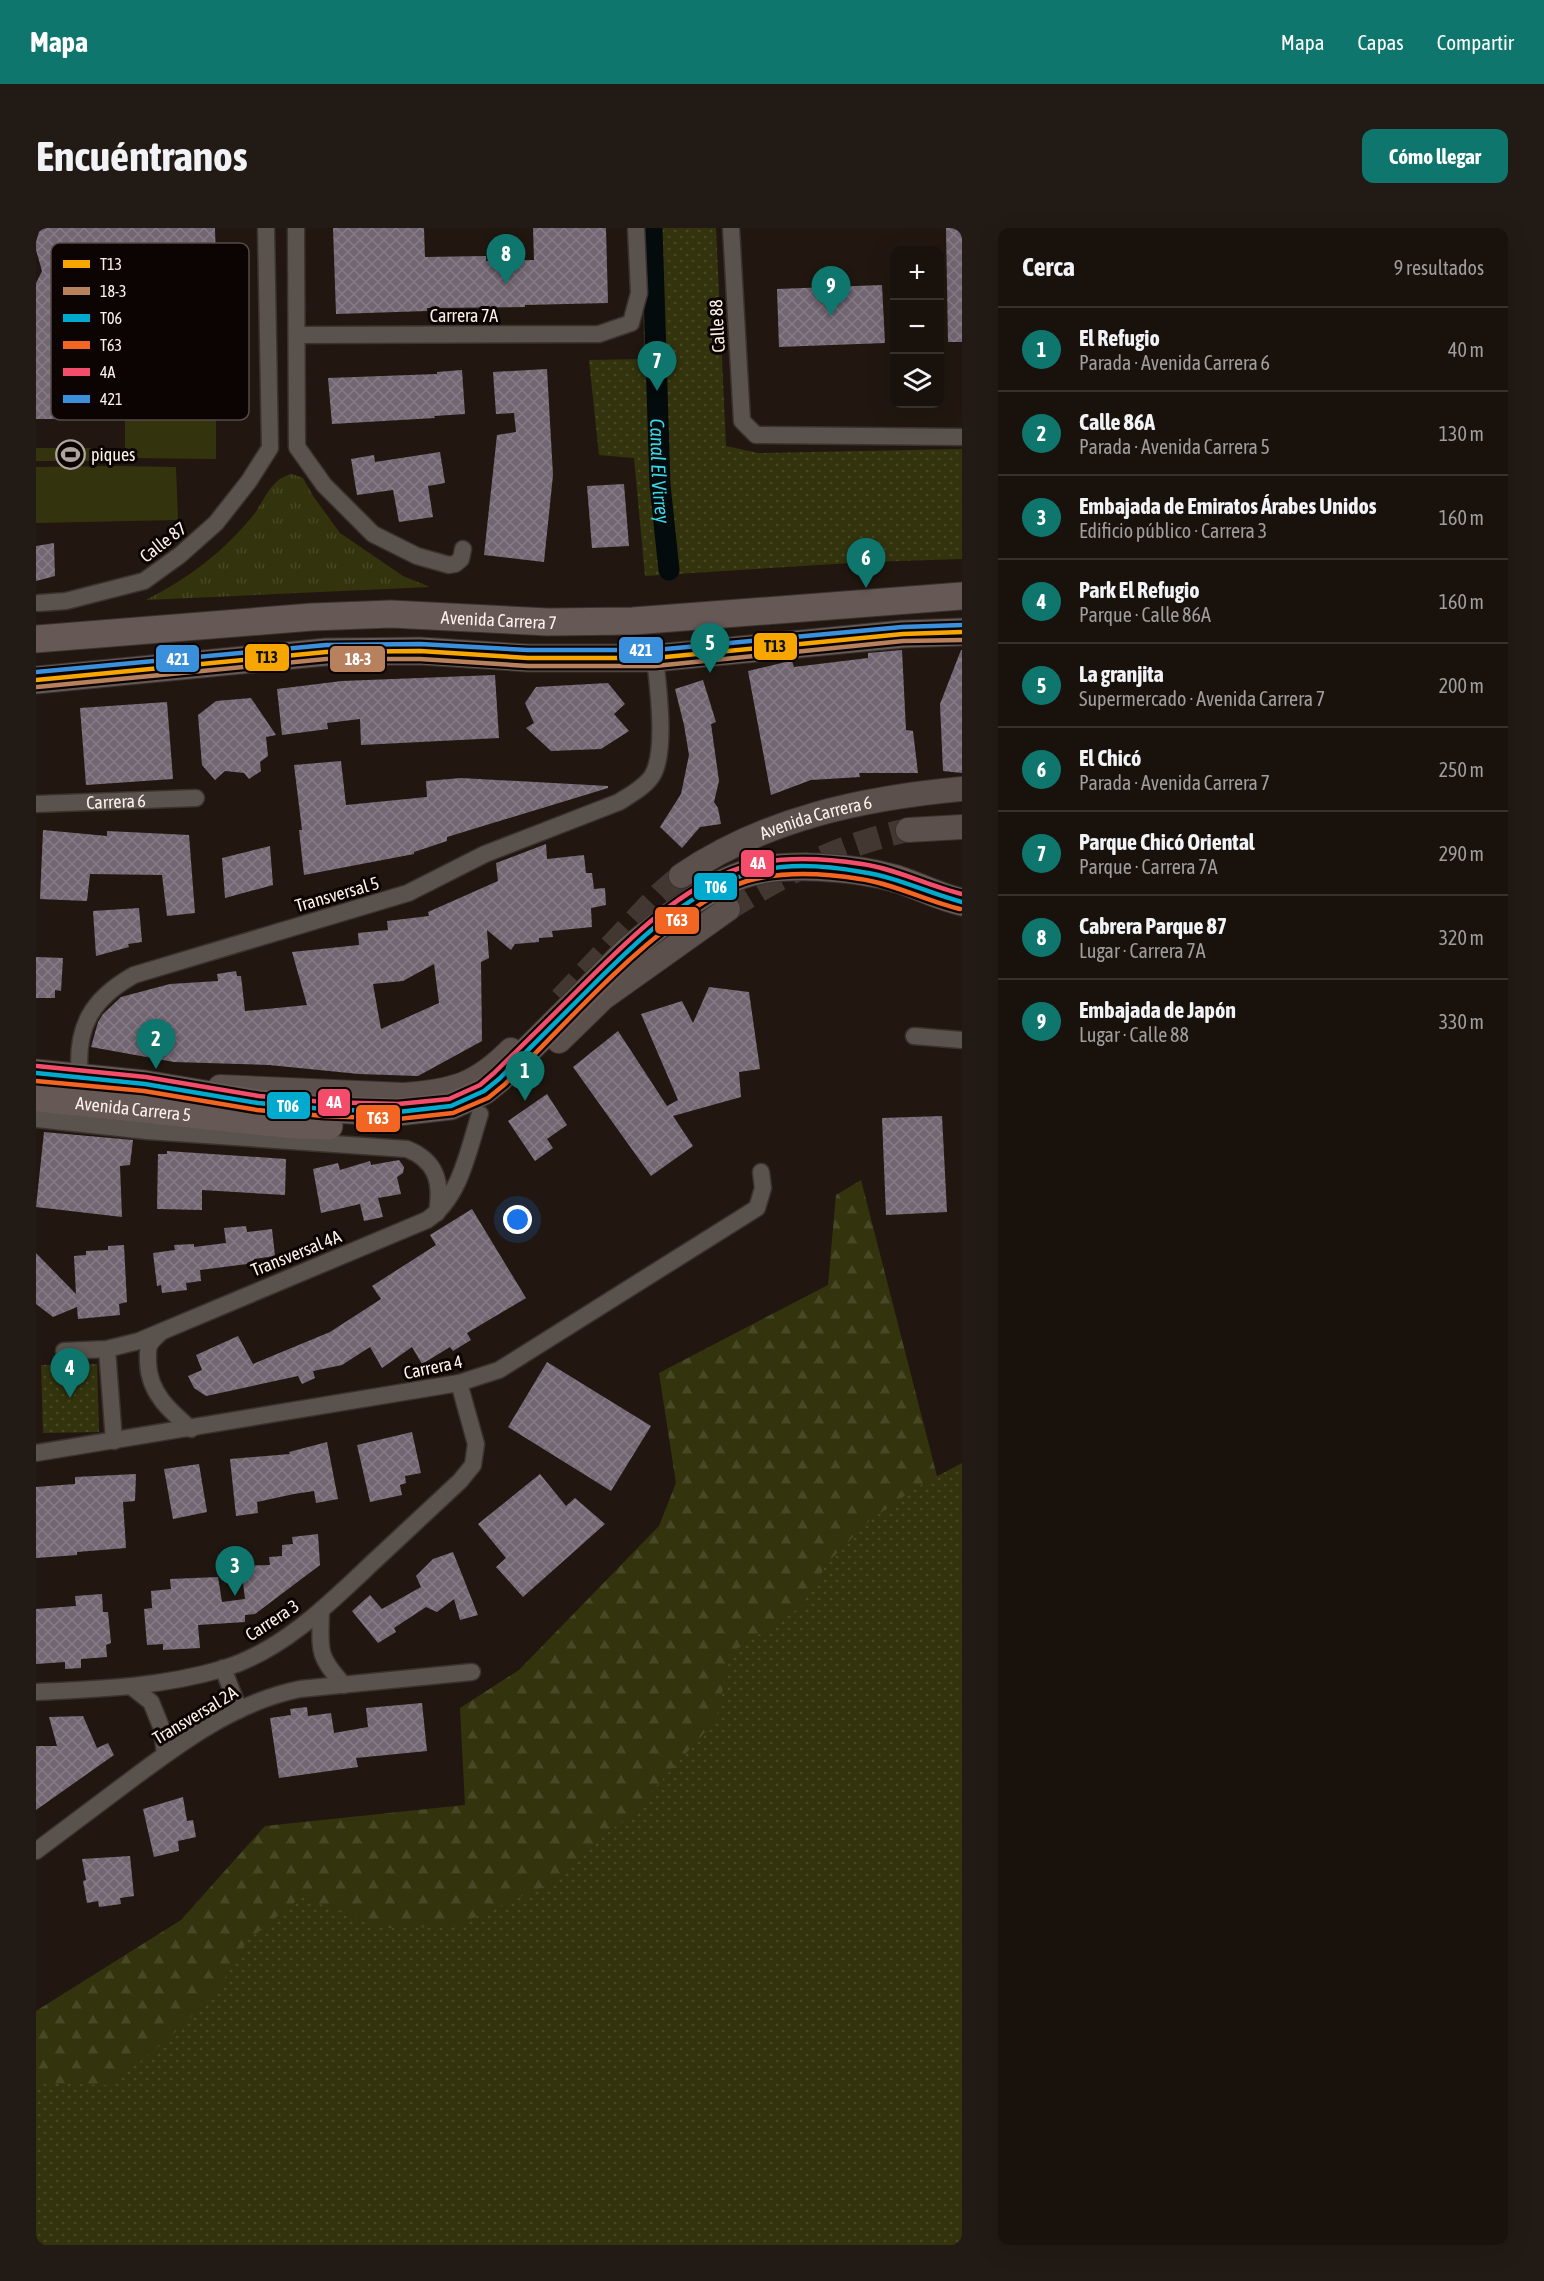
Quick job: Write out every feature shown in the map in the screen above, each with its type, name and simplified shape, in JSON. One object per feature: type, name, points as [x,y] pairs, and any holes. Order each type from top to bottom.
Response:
[{"type":"main road","name":"Avenida Carrera 7","points":[[36,639],[312,617],[391,614],[548,622],[633,621],[962,596]]},
{"type":"main road","name":"Avenida Carrera 7","points":[[36,680],[326,652],[372,650],[528,658],[655,658],[903,634],[962,632]]},
{"type":"main road","name":"Avenida Carrera 6","points":[[681,876],[709,856],[794,821],[846,805],[886,797],[962,789]]},
{"type":"main road","points":[[908,830],[962,827]]},
{"type":"main road","points":[[146,1084],[258,1103],[324,1109],[398,1112],[451,1106],[484,1091],[499,1079],[627,951],[716,887],[744,874],[787,868],[850,870],[897,879],[962,902]]},
{"type":"main road","points":[[480,1114],[493,1107],[521,1083],[559,1041],[603,998],[728,909]]},
{"type":"main road","points":[[559,1041],[605,974]]},
{"type":"main road","name":"Avenida Carrera 5","points":[[36,1073],[146,1084],[404,1095],[432,1093],[472,1082],[494,1066],[561,999]]},
{"type":"main road","name":"Avenida Carrera 5","points":[[36,1098],[293,1125],[421,1129],[446,1125],[480,1114]]},
{"type":"street","points":[[266,228],[270,448],[297,447]]},
{"type":"street","points":[[296,228],[297,447],[324,485],[373,534],[417,556],[449,565],[461,560],[463,549]]},
{"type":"street","name":"Carrera 7A","points":[[297,335],[599,334],[631,323],[639,293],[636,228]]},
{"type":"street","name":"Calle 88","points":[[731,228],[742,421],[756,435],[962,437]]},
{"type":"street","name":"Calle 87","points":[[39,603],[66,601],[144,581],[180,555],[216,523],[249,481],[270,448]]},
{"type":"street","name":"Transversal 5","points":[[80,1077],[79,1056],[82,1030],[103,995],[134,975],[408,893],[485,854],[619,802],[636,791],[653,775],[661,735],[655,658]]},
{"type":"street","name":"Carrera 6","points":[[36,804],[196,798]]},
{"type":"street","points":[[914,1036],[962,1040]]},
{"type":"street","name":"Transversal 4A","points":[[64,1352],[107,1349],[160,1333],[241,1296],[415,1227],[444,1207],[460,1177],[480,1114]]},
{"type":"street","points":[[36,1119],[170,1132],[407,1149],[421,1155],[431,1165],[436,1176],[439,1200],[437,1213]]},
{"type":"street","name":"Carrera 4","points":[[36,1454],[459,1383],[500,1370],[757,1208],[763,1188],[761,1172]]},
{"type":"street","points":[[160,1333],[149,1345],[148,1368],[153,1385],[166,1406],[191,1429]]},
{"type":"street","points":[[107,1349],[114,1441]]},
{"type":"street","name":"Carrera 3","points":[[36,1692],[132,1687],[223,1668],[255,1655],[321,1612],[460,1481],[473,1465],[476,1444],[459,1383]]},
{"type":"street","points":[[321,1612],[321,1651],[327,1666],[344,1685]]},
{"type":"street","points":[[223,1668],[239,1710]]},
{"type":"street","name":"Transversal 2A","points":[[36,1851],[165,1755],[209,1725],[239,1710],[278,1694],[472,1672]]},
{"type":"street","points":[[132,1687],[150,1702],[162,1730],[165,1755]]},
{"type":"green space","points":[[640,228],[716,228],[726,446],[758,453],[962,449],[962,559],[867,562],[645,576],[634,458],[599,455],[589,360],[645,359]]},
{"type":"green space","points":[[125,420],[216,420],[216,459],[125,458]]},
{"type":"green space","name":"piques","points":[[36,448],[103,448],[103,461],[36,461]]},
{"type":"green space","points":[[36,467],[176,467],[178,520],[36,523]]},
{"type":"green space","points":[[292,474],[303,478],[340,533],[403,576],[430,587],[146,600],[191,573],[219,551],[255,513],[274,484]]},
{"type":"green space","points":[[861,1180],[939,1484],[962,2245],[36,2245],[36,2011],[181,1920],[265,1826],[465,1805],[460,1708],[519,1670],[659,1526],[676,1483],[659,1373],[828,1285],[836,1195]]},
{"type":"green space","points":[[97,1364],[99,1432],[43,1433],[41,1365]]},
{"type":"green space","points":[[962,1463],[962,2245],[36,2245],[36,2083],[111,2085],[168,2039],[215,1994],[246,1942],[301,1897],[384,1928],[453,1927],[545,1886],[635,1810],[716,1720],[731,1653],[801,1607],[828,1562],[869,1521],[917,1487]]},
{"type":"building","points":[[40,228],[215,228],[215,243],[51,243],[51,419],[36,419],[36,283],[42,271],[36,250]]},
{"type":"building","points":[[333,228],[424,228],[425,257],[486,256],[486,261],[534,260],[533,228],[606,228],[608,303],[427,308],[427,311],[336,314]]},
{"type":"building","points":[[946,228],[962,228],[962,342],[948,342]]},
{"type":"building","points":[[882,285],[885,343],[779,347],[777,289]]},
{"type":"building","points":[[547,369],[553,475],[544,562],[484,555],[497,435],[516,432],[514,413],[496,414],[493,372]]},
{"type":"building","points":[[462,370],[465,414],[332,424],[328,378],[437,374],[437,372]]},
{"type":"building","points":[[440,452],[445,483],[428,486],[433,517],[399,522],[393,490],[357,495],[351,459],[374,455],[375,462]]},
{"type":"building","points":[[624,484],[629,546],[592,548],[587,486]]},
{"type":"building","points":[[54,543],[55,576],[36,581],[36,546]]},
{"type":"building","points":[[902,650],[906,730],[913,731],[918,773],[859,773],[860,777],[811,780],[771,795],[748,671],[790,661],[794,667],[868,658],[868,653]]},
{"type":"building","points":[[961,650],[962,773],[943,771],[940,704]]},
{"type":"building","points":[[495,675],[499,738],[361,745],[360,719],[327,723],[328,729],[282,735],[277,689],[342,681]]},
{"type":"building","points":[[703,680],[716,722],[711,724],[719,781],[714,802],[718,808],[721,824],[700,827],[682,848],[660,827],[681,794],[689,755],[675,689]]},
{"type":"building","points":[[608,683],[625,704],[614,714],[629,731],[601,749],[551,751],[526,728],[534,723],[525,703],[536,687]]},
{"type":"building","points":[[251,698],[276,735],[266,737],[268,756],[260,762],[261,771],[249,779],[244,773],[225,771],[215,780],[202,765],[198,715],[216,701]]},
{"type":"building","points":[[167,702],[173,779],[86,785],[80,708]]},
{"type":"building","points":[[341,761],[346,805],[427,797],[426,781],[461,778],[608,786],[608,788],[447,837],[447,841],[414,852],[414,854],[304,875],[299,830],[302,830],[294,765]]},
{"type":"building","points":[[43,830],[107,836],[107,831],[189,835],[195,913],[167,916],[162,875],[90,874],[87,901],[40,899]]},
{"type":"building","points":[[546,844],[547,859],[584,855],[586,873],[592,873],[594,889],[605,888],[606,905],[591,908],[592,927],[552,931],[553,937],[539,938],[539,942],[515,944],[511,950],[487,930],[489,958],[481,962],[482,1041],[418,1076],[359,1074],[269,1065],[174,1062],[91,1047],[98,1022],[121,997],[170,984],[218,981],[217,974],[236,971],[237,976],[241,976],[245,1011],[307,1005],[292,952],[359,945],[358,933],[388,930],[387,921],[429,916],[428,912],[498,881],[496,863]],"holes":[[[434,964],[439,1003],[381,1029],[373,984],[403,981]]]},
{"type":"building","points":[[270,846],[273,885],[225,898],[222,858]]},
{"type":"building","points":[[139,908],[142,942],[128,944],[129,947],[96,956],[93,911]]},
{"type":"building","points":[[36,957],[63,958],[61,991],[55,990],[55,998],[36,998]]},
{"type":"building","points":[[709,987],[749,992],[760,1069],[739,1072],[741,1097],[673,1116],[693,1146],[651,1176],[573,1067],[618,1031],[667,1106],[678,1100],[641,1014],[682,1001],[693,1023]]},
{"type":"building","points":[[547,1094],[567,1125],[547,1139],[553,1148],[535,1161],[508,1121]]},
{"type":"building","points":[[942,1116],[947,1212],[886,1215],[882,1118]]},
{"type":"building","points":[[44,1132],[133,1140],[130,1165],[120,1166],[122,1217],[36,1207]]},
{"type":"building","points":[[167,1151],[286,1159],[285,1195],[202,1190],[202,1210],[157,1209],[158,1154],[167,1154]]},
{"type":"building","points":[[399,1160],[404,1167],[403,1173],[397,1177],[401,1194],[378,1198],[383,1217],[364,1221],[360,1204],[321,1213],[313,1169],[338,1163],[340,1170],[370,1161],[371,1165]]},
{"type":"building","points":[[472,1209],[526,1298],[467,1333],[471,1340],[453,1351],[450,1347],[422,1364],[412,1347],[382,1368],[370,1347],[342,1365],[313,1371],[315,1378],[302,1384],[298,1376],[206,1396],[194,1388],[188,1376],[202,1370],[196,1355],[238,1336],[253,1364],[330,1332],[381,1299],[372,1286],[436,1245],[430,1235]]},
{"type":"building","points":[[246,1226],[247,1232],[272,1229],[275,1256],[254,1259],[255,1263],[200,1270],[201,1281],[186,1283],[187,1290],[162,1293],[161,1285],[157,1286],[153,1253],[175,1250],[174,1245],[194,1244],[194,1247],[226,1243],[224,1228]]},
{"type":"building","points":[[124,1245],[127,1302],[119,1304],[120,1315],[78,1319],[77,1307],[53,1317],[36,1304],[36,1253],[76,1294],[74,1256],[86,1255],[86,1251],[108,1250],[108,1246]]},
{"type":"building","points":[[547,1362],[651,1426],[611,1491],[508,1427]]},
{"type":"building","points":[[412,1432],[421,1473],[405,1476],[406,1483],[400,1485],[402,1495],[370,1502],[357,1445]]},
{"type":"building","points":[[327,1442],[338,1499],[316,1503],[314,1491],[294,1494],[257,1502],[258,1513],[236,1516],[230,1459],[290,1454],[289,1452]]},
{"type":"building","points":[[199,1464],[207,1512],[173,1519],[164,1469]]},
{"type":"building","points":[[136,1474],[135,1501],[123,1502],[126,1548],[36,1558],[36,1487],[75,1484],[75,1477]]},
{"type":"building","points":[[540,1474],[566,1506],[575,1498],[605,1524],[523,1597],[496,1567],[506,1558],[478,1524]]},
{"type":"building","points":[[318,1534],[320,1565],[255,1614],[245,1615],[245,1622],[198,1625],[200,1648],[163,1650],[163,1644],[147,1645],[144,1609],[152,1608],[151,1591],[171,1589],[170,1579],[218,1577],[222,1602],[245,1599],[241,1566],[270,1565],[269,1557],[282,1556],[282,1545],[293,1544],[292,1537]]},
{"type":"building","points":[[453,1552],[478,1615],[460,1620],[454,1599],[437,1612],[426,1607],[394,1628],[396,1632],[378,1643],[352,1611],[370,1595],[382,1609],[421,1587],[416,1576],[433,1559]]},
{"type":"building","points":[[102,1594],[103,1612],[108,1612],[111,1643],[106,1645],[107,1657],[81,1659],[81,1668],[65,1669],[65,1662],[36,1664],[36,1609],[76,1606],[75,1596]]},
{"type":"building","points":[[422,1703],[427,1751],[356,1758],[358,1767],[279,1778],[270,1718],[291,1715],[290,1709],[307,1707],[308,1716],[331,1713],[334,1733],[368,1727],[366,1708]]},
{"type":"building","points":[[83,1716],[97,1748],[108,1743],[114,1755],[36,1810],[36,1746],[57,1746],[49,1717]]},
{"type":"building","points":[[183,1797],[187,1821],[193,1820],[196,1837],[178,1841],[179,1851],[154,1857],[143,1809]]},
{"type":"building","points":[[130,1856],[134,1896],[120,1898],[121,1904],[99,1907],[98,1901],[87,1903],[82,1859]]},
{"type":"waterway","name":"Canal El Virrey","points":[[652,228],[660,485],[669,570]]},
{"type":"tunnel","points":[[728,909],[771,883],[815,861],[860,843],[908,830]]},
{"type":"tunnel","points":[[561,999],[660,894],[681,876]]},
{"type":"transit line","name":"421","points":[[36,672],[326,645],[420,644],[528,650],[655,650],[902,627],[962,625]]},
{"type":"transit line","name":"T13","points":[[36,680],[326,652],[420,651],[528,658],[655,658],[903,634],[962,632]]},
{"type":"transit line","name":"18-3","points":[[37,687],[326,659],[420,659],[528,666],[655,666],[903,641],[962,640]]},
{"type":"transit line","name":"4A","points":[[37,1066],[146,1077],[259,1096],[324,1102],[398,1104],[449,1099],[480,1085],[633,937],[673,904],[717,877],[740,868],[770,861],[832,860],[875,866],[962,894]]},
{"type":"transit line","name":"T06","points":[[36,1073],[145,1084],[258,1103],[324,1109],[398,1112],[451,1106],[484,1091],[499,1079],[636,943],[675,911],[718,886],[741,876],[770,868],[801,866],[832,868],[888,878],[962,902]]},
{"type":"transit line","name":"T63","points":[[36,1081],[144,1091],[257,1110],[324,1116],[398,1119],[453,1113],[488,1098],[504,1085],[632,957],[703,902],[738,884],[775,876],[832,875],[873,881],[960,909]]},
{"type":"place","name":"Cabrera Parque 87","points":[[506,284]]},
{"type":"place","name":"Embajada de Japón","points":[[831,316]]},
{"type":"place","name":"Parque Chicó Oriental","points":[[657,391]]},
{"type":"place","name":"piques","points":[[70,454]]},
{"type":"place","name":"El Chicó","points":[[866,588]]},
{"type":"place","name":"La granjita","points":[[710,673]]},
{"type":"place","name":"Calle 86A","points":[[156,1069]]},
{"type":"place","name":"El Refugio","points":[[525,1101]]},
{"type":"place","name":"Park El Refugio","points":[[70,1398]]},
{"type":"place","name":"Embajada de Emiratos Árabes Unidos","points":[[235,1596]]}]
